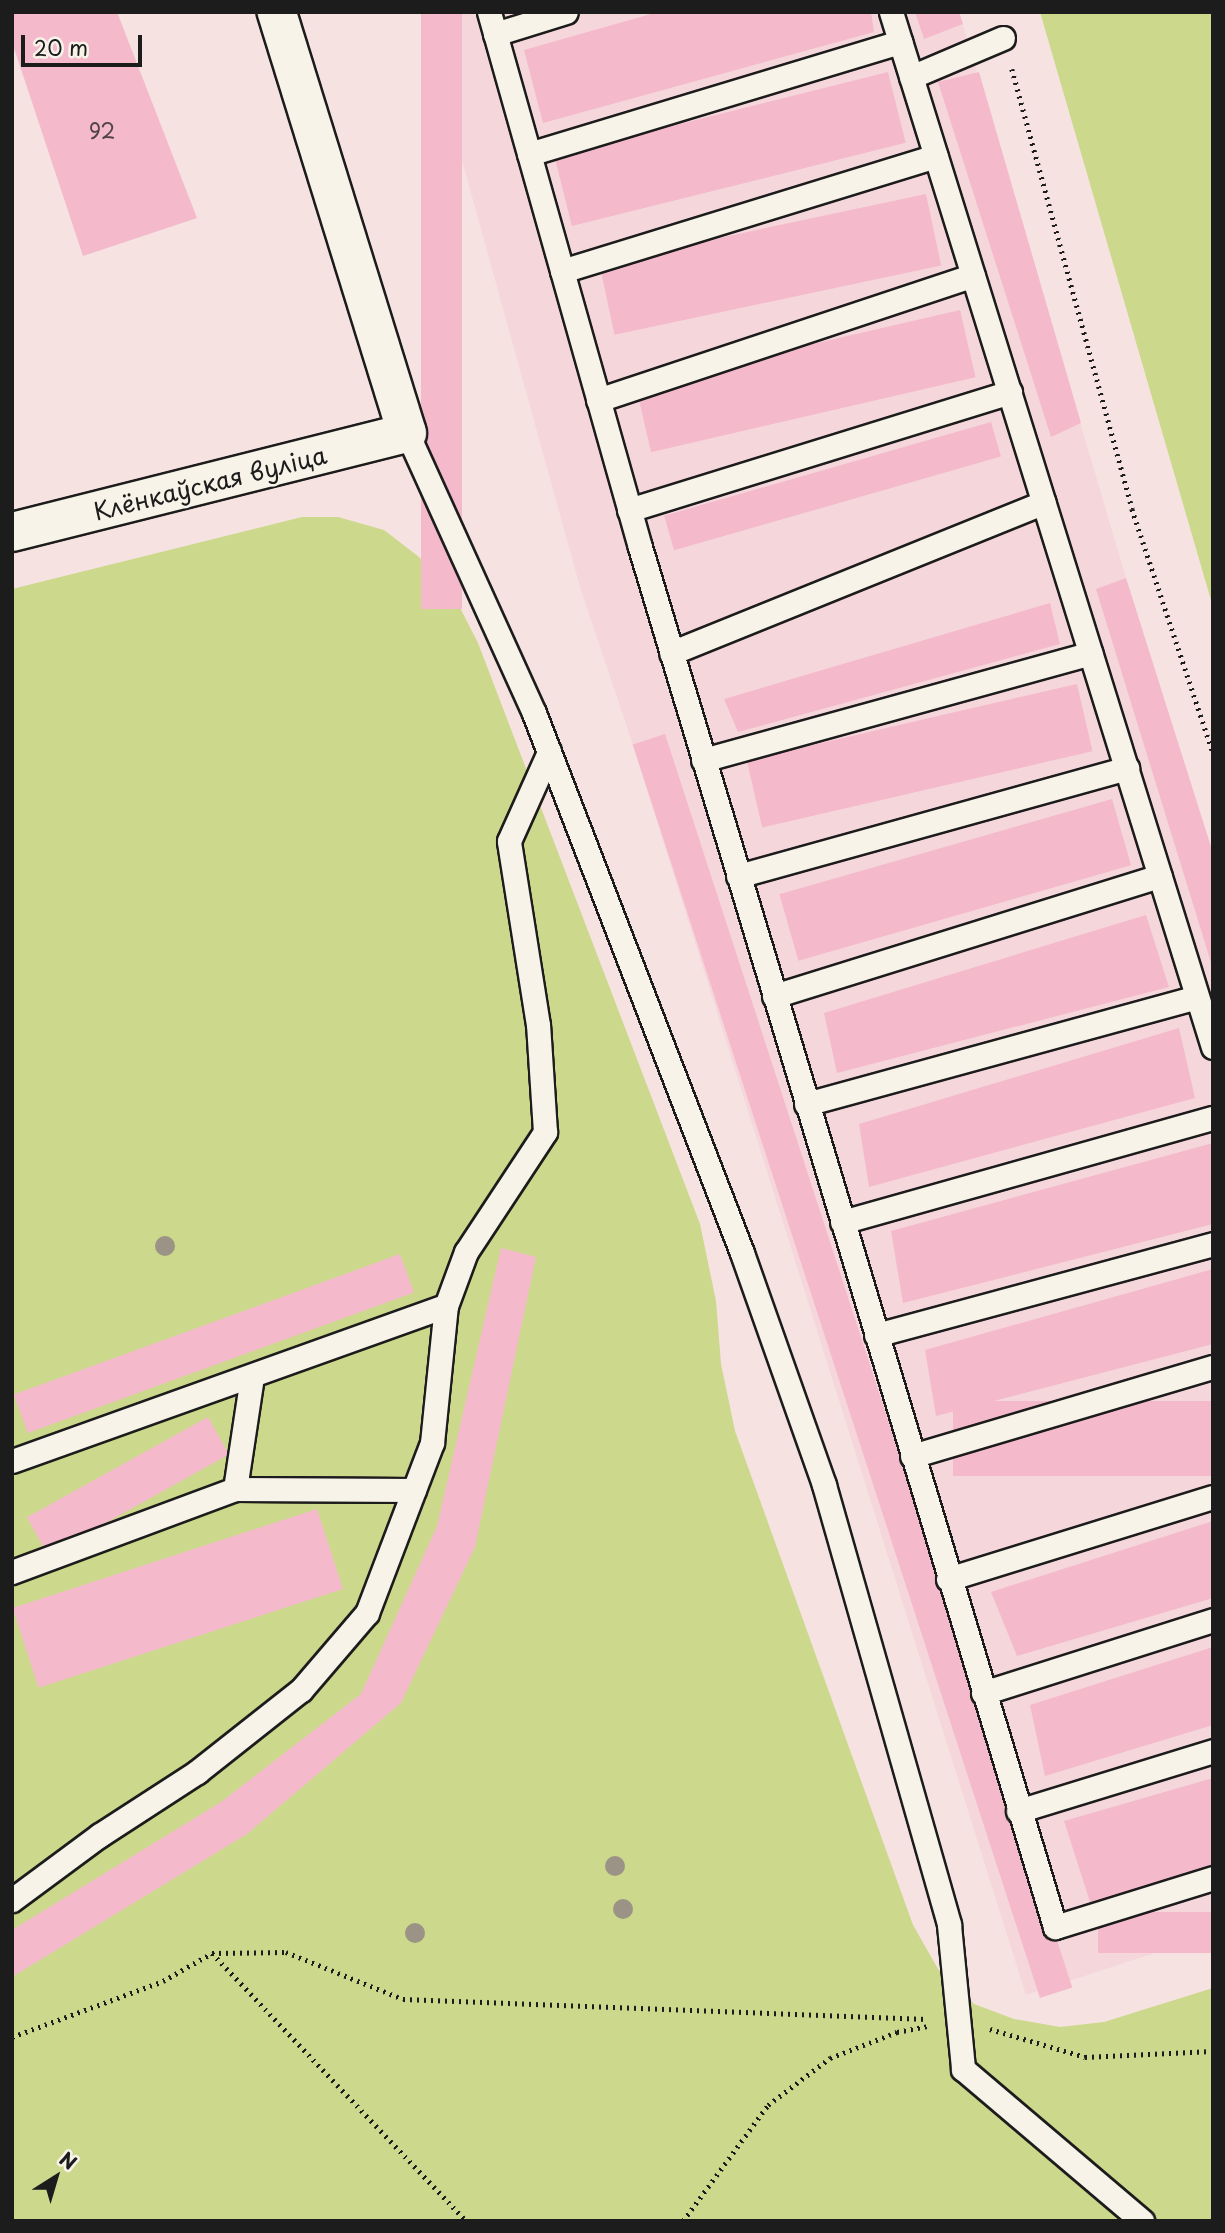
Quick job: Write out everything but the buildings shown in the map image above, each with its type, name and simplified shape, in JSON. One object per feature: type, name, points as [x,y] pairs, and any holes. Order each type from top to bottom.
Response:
[{"type":"street","points":[[277,12],[407,433]]},
{"type":"street","name":"Клёнкаўская вуліца","points":[[12,532],[407,433]]},
{"type":"lane","points":[[566,12],[492,23],[671,653],[1055,1927],[1213,1878]]},
{"type":"lane","points":[[891,12],[1213,1047]]},
{"type":"lane","points":[[911,77],[1003,38]]},
{"type":"lane","points":[[529,154],[900,42]]},
{"type":"lane","points":[[562,271],[936,156]]},
{"type":"lane","points":[[598,400],[973,275]]},
{"type":"lane","points":[[629,510],[1010,392]]},
{"type":"lane","points":[[407,433],[549,752],[743,1253],[824,1485],[949,1925],[964,2069],[1142,2221]]},
{"type":"lane","points":[[671,653],[1044,502]]},
{"type":"lane","points":[[704,760],[1091,653]]},
{"type":"lane","points":[[12,1900],[100,1835],[197,1772],[301,1690],[367,1614],[432,1443],[446,1306],[466,1252],[545,1132],[538,1025],[509,841],[549,752]]},
{"type":"lane","points":[[738,876],[1127,768]]},
{"type":"lane","points":[[774,996],[1160,876]]},
{"type":"lane","points":[[806,1104],[1198,997]]},
{"type":"lane","points":[[842,1222],[1213,1118]]},
{"type":"lane","points":[[876,1335],[1213,1244]]},
{"type":"lane","points":[[12,1461],[446,1306]]},
{"type":"lane","points":[[912,1456],[1213,1367]]},
{"type":"lane","points":[[234,1489],[252,1377]]},
{"type":"lane","points":[[12,1572],[234,1489],[414,1490]]},
{"type":"lane","points":[[948,1579],[1213,1497]]},
{"type":"lane","points":[[983,1693],[1213,1620]]},
{"type":"lane","points":[[1018,1811],[1213,1751]]},
{"type":"path","points":[[1003,38],[1132,509],[1213,753]]},
{"type":"path","points":[[12,2037],[163,1981],[212,1953],[286,1952],[403,1999],[958,2020],[1085,2057],[1213,2050]]},
{"type":"path","points":[[212,1953],[466,2221]]},
{"type":"path","points":[[683,2221],[768,2105],[830,2057],[897,2032],[958,2020]]},
{"type":"shaded area","points":[[421,12],[959,12],[1126,578],[1213,857],[1213,1934],[1026,1995],[632,742],[580,587]]},
{"type":"green space","points":[[1040,12],[1213,12],[1213,607]]},
{"type":"green space","points":[[302,517],[338,517],[384,530],[419,557],[454,596],[478,643],[700,1224],[716,1301],[721,1364],[735,1431],[913,1925],[938,1969],[974,2004],[1014,2019],[1060,2027],[1104,2022],[1213,1988],[1213,2221],[12,2221],[12,589]]}]
